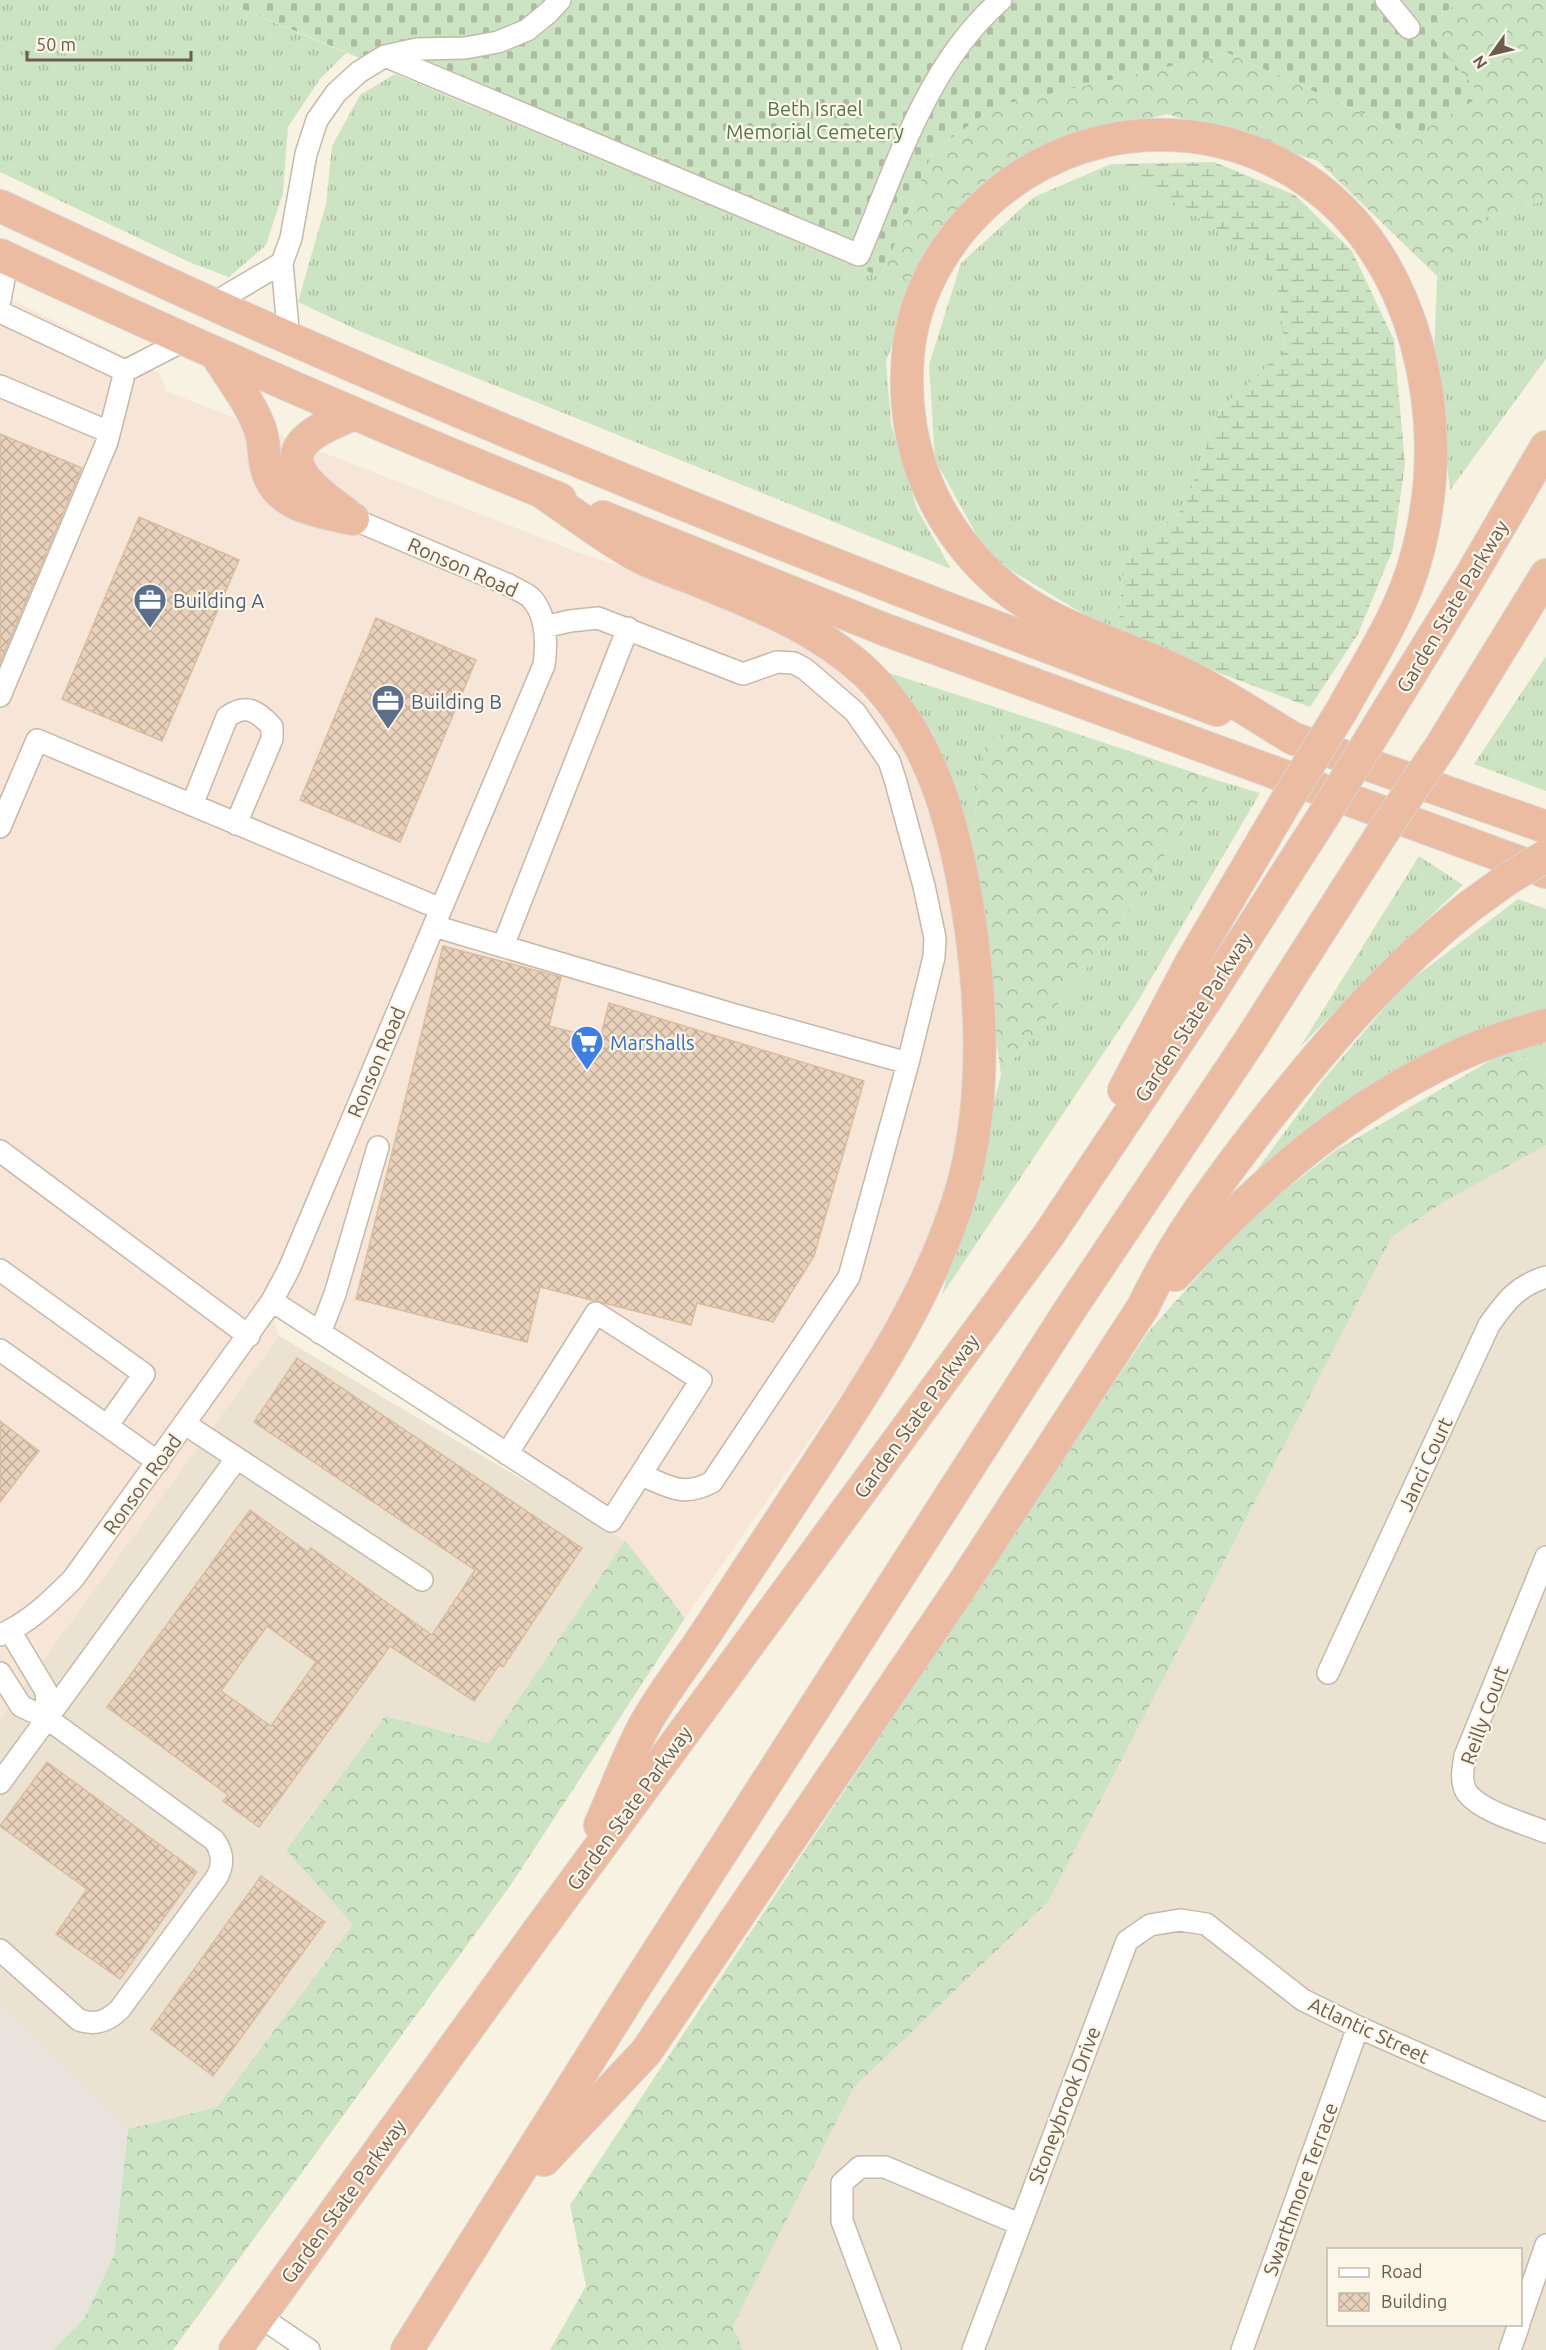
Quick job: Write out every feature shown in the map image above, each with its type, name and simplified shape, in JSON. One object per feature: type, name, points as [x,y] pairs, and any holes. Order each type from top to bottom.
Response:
[{"type":"highway","points":[[1047,1236],[1192,961],[1342,710],[1401,601],[1427,510],[1431,444],[1425,383],[1412,326],[1390,275],[1358,228],[1320,191],[1277,163],[1254,152],[1208,138],[1159,133],[1113,138],[1069,151],[1024,173],[987,203],[952,240],[925,286],[909,342],[906,402],[910,436],[918,463],[947,521],[982,568],[1028,604],[1076,631],[1184,674],[1294,739]]},
{"type":"highway","points":[[0,206],[289,339],[796,550],[1010,634],[1294,739],[1546,828]]},
{"type":"highway","points":[[4,257],[353,414],[886,630],[1546,872]]},
{"type":"highway","points":[[216,354],[256,419],[261,432],[266,469],[279,493],[302,507],[353,519]]},
{"type":"highway","points":[[353,414],[306,439],[300,447],[297,460],[300,471],[308,483],[353,519]]},
{"type":"highway","name":"Garden State Parkway","points":[[235,2350],[1047,1236],[1205,1001],[1324,815],[1470,578],[1546,447]]},
{"type":"highway","points":[[542,492],[639,557],[763,607],[807,628],[849,659],[890,700],[923,750],[951,825],[971,930],[979,1046],[975,1118],[964,1181],[943,1243],[916,1303],[863,1395],[644,1726],[574,1883]]},
{"type":"highway","points":[[407,2350],[632,1992],[1045,1348],[1249,1042],[1383,832],[1441,746],[1546,575]]},
{"type":"highway","points":[[499,2207],[646,2052],[954,1596],[1143,1307],[1158,1276],[1235,1160],[1357,1010],[1426,941],[1509,878],[1546,856]]},
{"type":"highway","points":[[1143,1307],[1252,1195],[1329,1131],[1366,1106],[1457,1056],[1506,1037],[1546,1025]]},
{"type":"street","points":[[289,339],[282,262],[291,238],[306,154],[317,120],[336,93],[359,72],[385,56],[417,49],[465,48],[498,42],[527,30],[560,0]]},
{"type":"street","points":[[385,56],[859,255],[922,108],[939,74],[961,41],[1001,0]]},
{"type":"street","points":[[1386,0],[1409,28]]},
{"type":"street","points":[[0,300],[4,257]]},
{"type":"street","points":[[212,304],[282,262]]},
{"type":"street","points":[[0,312],[125,371]]},
{"type":"street","points":[[0,694],[110,432],[125,371],[185,340]]},
{"type":"street","points":[[0,386],[110,432]]},
{"type":"street","name":"Ronson Road","points":[[5,1633],[47,1605],[73,1579],[272,1301],[289,1269],[544,665],[547,644],[544,627],[530,597],[509,585],[353,519]]},
{"type":"street","points":[[544,627],[598,618],[743,674],[777,662],[794,663],[805,669],[855,712],[889,761],[919,869],[935,938],[934,957],[908,1063],[849,1277],[712,1482],[700,1489],[682,1491],[640,1475]]},
{"type":"street","points":[[503,946],[628,628]]},
{"type":"street","points":[[192,805],[227,717],[236,711],[246,709],[258,713],[272,727],[272,739],[236,824]]},
{"type":"street","points":[[0,827],[37,740],[236,824],[503,946],[735,1015],[908,1063]]},
{"type":"street","points":[[320,1333],[335,1294],[378,1147]]},
{"type":"street","points":[[0,1151],[249,1336]]},
{"type":"street","points":[[0,1270],[144,1374],[106,1426]]},
{"type":"street","name":"Janci Court","points":[[1328,1673],[1489,1325],[1521,1286],[1546,1277]]},
{"type":"street","points":[[272,1301],[320,1333],[507,1454],[611,1521],[701,1380],[596,1313],[507,1454]]},
{"type":"street","points":[[0,1350],[158,1462]]},
{"type":"street","points":[[185,1424],[422,1580]]},
{"type":"street","points":[[0,1783],[237,1458]]},
{"type":"street","name":"Reilly Court","points":[[1546,1557],[1465,1756],[1462,1776],[1467,1792],[1484,1806],[1546,1832]]},
{"type":"street","points":[[5,1633],[46,1691],[48,1719]]},
{"type":"street","points":[[0,1673],[21,1706],[48,1719],[214,1840],[219,1847],[222,1863],[217,1877],[120,2009],[112,2017],[101,2022],[91,2024],[79,2020],[0,1950]]},
{"type":"street","name":"Stoneybrook Drive","points":[[973,2350],[1126,1941],[1150,1925],[1180,1920],[1206,1924]]},
{"type":"street","name":"Atlantic Street","points":[[1206,1924],[1304,2000],[1358,2027],[1546,2110]]},
{"type":"street","name":"Swarthmore Terrace","points":[[1242,2350],[1358,2027]]},
{"type":"street","points":[[890,2350],[842,2220],[842,2183],[860,2167],[885,2167],[1019,2224]]},
{"type":"street","points":[[1522,2317],[1546,2246]]},
{"type":"street","points":[[259,2316],[309,2350]]},
{"type":"street","points":[[1510,2350],[1519,2326]]},
{"type":"shaded area","points":[[0,294],[160,374],[166,391],[580,553],[702,592],[818,650],[891,727],[930,787],[951,889],[963,989],[967,1088],[950,1183],[895,1318],[685,1618],[625,1540],[264,1290],[279,1336],[0,1719]]},
{"type":"shaded area","points":[[1546,1145],[1546,2350],[743,2350],[733,2326],[854,2087],[1048,1902],[1392,1237],[1444,1202]]},
{"type":"shaded area","points":[[279,1336],[625,1540],[489,1743],[385,1716],[286,1850],[353,1925],[217,2107],[128,2129],[0,2008],[0,1719]]},
{"type":"shaded area","points":[[0,2008],[128,2129],[114,2255],[84,2319],[53,2350],[0,2350]]},
{"type":"green space","points":[[0,0],[221,0],[346,53],[320,79],[288,127],[283,193],[266,245],[229,277],[191,263],[0,172]]},
{"type":"green space","name":"Beth Israel Memorial Cemetery","points":[[221,0],[1459,0],[1426,30],[1481,96],[1414,136],[1228,53],[996,106],[933,151],[881,277]]},
{"type":"green space","points":[[1459,0],[1546,0],[1546,200],[1488,216],[1437,276],[1318,161],[1167,114],[1038,147],[917,280],[881,277],[933,151],[996,106],[1228,53],[1414,136],[1426,30]]},
{"type":"green space","points":[[395,74],[881,277],[917,280],[886,361],[891,424],[917,509],[951,569],[357,330],[298,302],[326,204],[332,146],[360,95]]},
{"type":"green space","points":[[1214,162],[1295,195],[1352,251],[1394,340],[1405,464],[1393,549],[1358,634],[1310,707],[1118,635],[1123,559],[1185,507],[1219,410],[1285,350],[1275,265],[1111,164]]},
{"type":"green space","points":[[1111,164],[1276,265],[1285,351],[1219,410],[1185,507],[1123,559],[1118,635],[989,557],[935,460],[929,365],[961,263],[1034,197]]},
{"type":"green space","points":[[1546,200],[1546,359],[1450,490],[1434,358],[1437,276],[1488,216]]},
{"type":"green space","points":[[1546,656],[1546,791],[1474,764]]},
{"type":"green space","points":[[883,671],[1048,724],[986,740],[971,842],[933,733]]},
{"type":"green space","points":[[1048,724],[1213,779],[1116,931],[1001,1075],[971,842],[986,739]]},
{"type":"green space","points":[[1213,779],[1260,793],[1135,1006],[942,1295],[1001,1075],[1116,931]]},
{"type":"green space","points":[[1419,856],[1463,885],[1392,953],[1300,1047]]},
{"type":"green space","points":[[1518,899],[1546,909],[1546,1018],[1359,1096],[1253,1175],[1323,1080],[1404,985]]},
{"type":"green space","points":[[1546,1040],[1546,1074],[1512,1048]]},
{"type":"green space","points":[[1512,1048],[1546,1074],[1546,1145],[1444,1202],[1392,1237],[1048,1902],[854,2087],[733,2326],[743,2350],[550,2350],[586,2286],[570,2205],[1148,1332],[1252,1216],[1336,1150]]},
{"type":"green space","points":[[625,1540],[685,1618],[510,1886],[173,2350],[53,2350],[84,2319],[114,2255],[128,2129],[217,2107],[353,1925],[286,1850],[385,1716],[489,1743]]},
{"type":"building","points":[[0,434],[82,468],[0,663]]},
{"type":"building","name":"Building A","points":[[139,517],[239,560],[162,741],[62,699]]},
{"type":"building","name":"Building B","points":[[376,618],[476,660],[400,842],[300,800]]},
{"type":"building","points":[[443,946],[561,977],[549,1026],[600,1039],[609,1003],[864,1081],[814,1256],[773,1322],[697,1303],[691,1325],[540,1287],[527,1342],[356,1299]]},
{"type":"building","points":[[297,1358],[582,1548],[503,1667],[499,1665],[474,1701],[390,1646],[259,1827],[223,1801],[228,1795],[107,1707],[250,1510],[308,1552],[311,1548],[432,1635],[475,1570],[254,1422]],"holes":[[[267,1626],[316,1662],[271,1726],[221,1691]]]},
{"type":"building","points":[[0,1421],[39,1451],[0,1502]]},
{"type":"building","points":[[47,1762],[197,1872],[120,1979],[56,1934],[87,1889],[0,1826]]},
{"type":"building","points":[[261,1876],[325,1922],[213,2076],[151,2029]]},
{"type":"place","name":"Building A","points":[[150,629]]},
{"type":"place","name":"Building B","points":[[388,730]]},
{"type":"place","name":"Marshalls","points":[[587,1071]]}]
